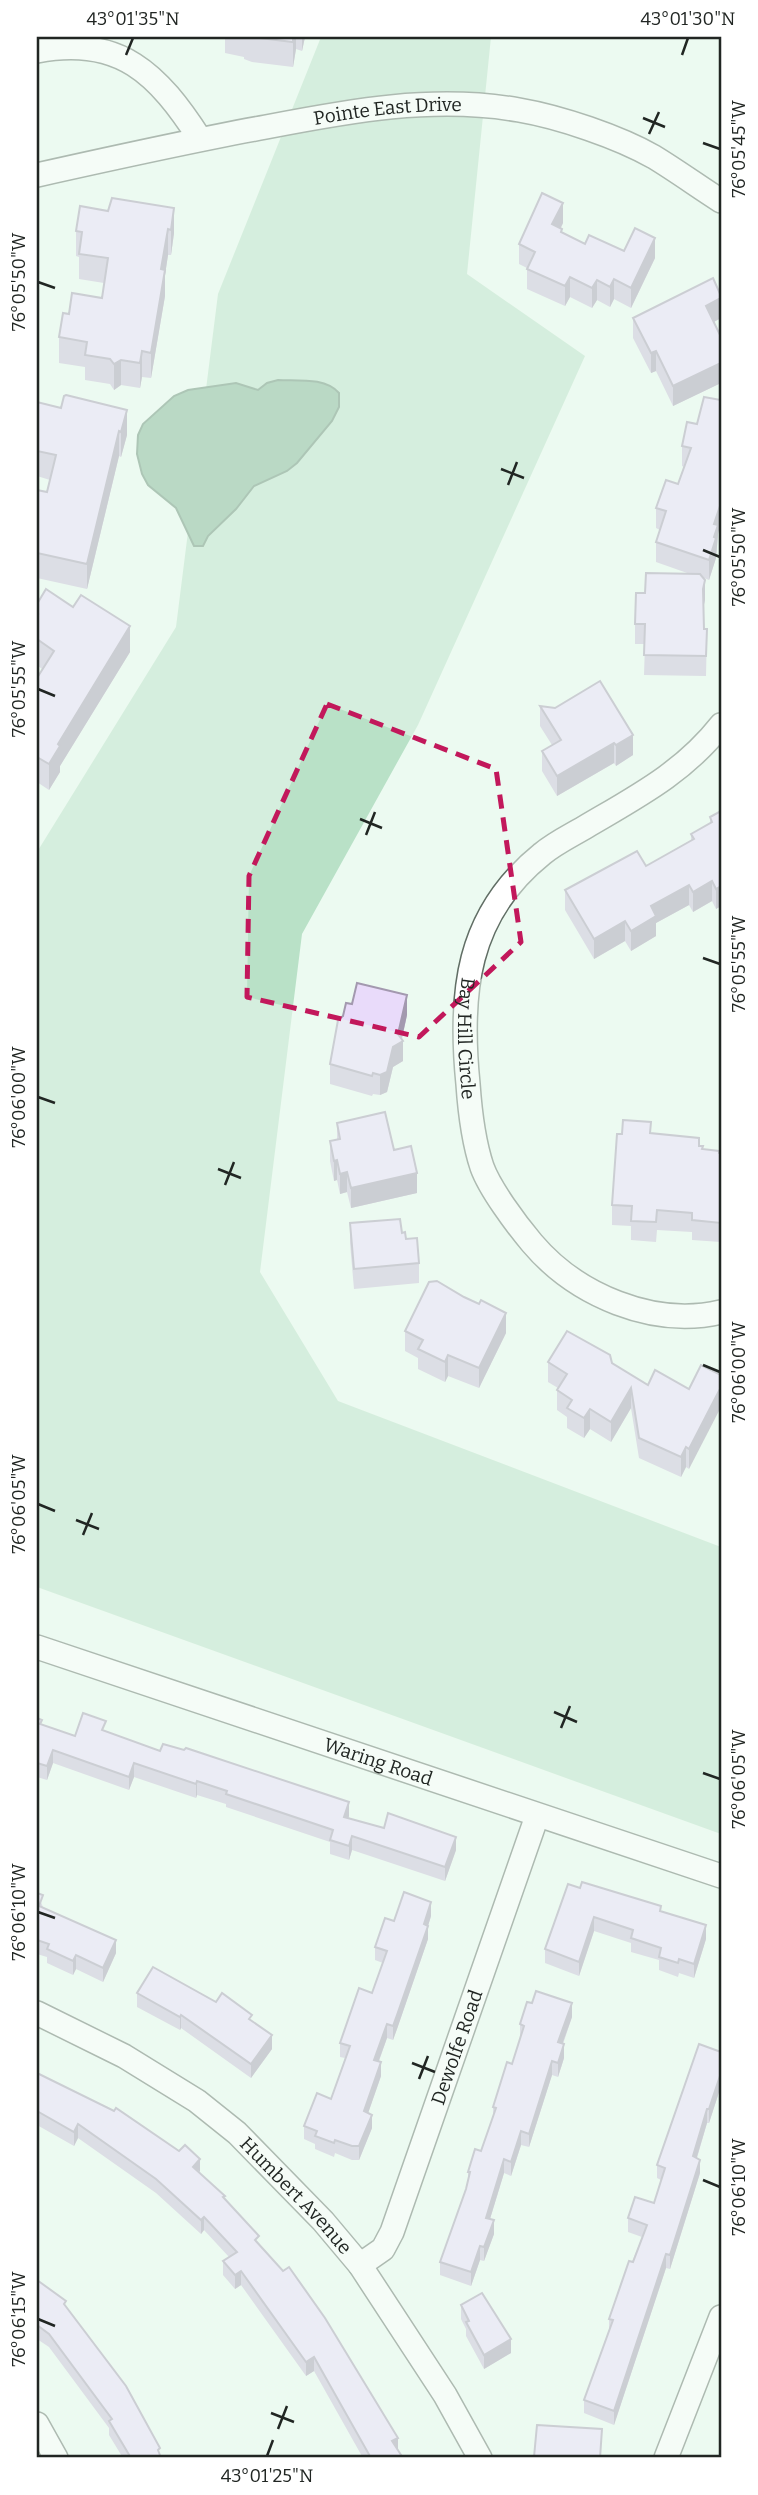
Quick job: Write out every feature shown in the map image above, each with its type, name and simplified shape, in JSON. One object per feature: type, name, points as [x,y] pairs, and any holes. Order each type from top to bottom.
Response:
[{"type":"street","points":[[37,51],[84,47],[118,56],[151,76],[176,102],[200,139]]},
{"type":"street","name":"Pointe East Drive","points":[[37,175],[200,139],[322,116],[410,104],[475,105],[521,110],[596,132],[653,156],[721,201]]},
{"type":"street","name":"Bay Hill Circle","points":[[721,725],[703,747],[664,780],[542,853],[503,893],[489,915],[469,968],[464,1046],[472,1133],[483,1170],[518,1227],[546,1260],[585,1288],[635,1309],[667,1316],[721,1312]]},
{"type":"street","name":"Waring Road","points":[[37,1647],[721,1876]]},
{"type":"street","name":"Dewolfe Road","points":[[360,2264],[383,2249],[392,2232],[537,1816]]},
{"type":"street","name":"Humbert Avenue","points":[[37,2012],[124,2056],[197,2101],[237,2133],[323,2221],[360,2264],[445,2395],[480,2458]]},
{"type":"street","points":[[666,2458],[721,2316]]},
{"type":"street","points":[[37,2424],[56,2458]]},
{"type":"highlighted area","points":[[327,704],[496,769],[521,942],[419,1037],[247,997],[249,876]]},
{"type":"shaded area","points":[[321,37],[491,37],[467,274],[585,356],[418,725],[302,934],[260,1272],[338,1401],[721,1547],[721,1834],[37,1587],[37,852],[176,627],[218,294]]},
{"type":"shaded area","points":[[278,380],[326,384],[339,393],[339,407],[332,421],[297,463],[287,471],[254,486],[236,509],[208,536],[203,546],[194,546],[176,508],[148,485],[142,474],[137,454],[138,435],[143,424],[174,396],[188,390],[236,383],[258,390],[267,383]]},
{"type":"building","points":[[252,37],[293,37],[293,42]]},
{"type":"building","points":[[542,193],[563,203],[552,224],[562,229],[561,232],[585,244],[589,235],[624,251],[635,228],[655,238],[631,288],[614,279],[610,287],[597,280],[592,288],[570,277],[565,286],[527,269],[535,252],[519,244]]},
{"type":"building","points":[[112,198],[174,208],[161,269],[165,270],[151,353],[142,351],[140,363],[121,360],[114,364],[110,359],[85,355],[87,342],[59,337],[63,313],[69,314],[72,293],[102,298],[108,258],[79,254],[82,232],[76,231],[80,206],[108,211]]},
{"type":"building","points":[[713,278],[721,298],[706,306],[721,337],[721,363],[673,386],[656,351],[651,353],[633,318]]},
{"type":"building","points":[[66,395],[127,410],[121,432],[119,431],[87,564],[37,553],[37,490],[47,492],[56,455],[37,451],[37,402],[61,408]]},
{"type":"building","points":[[704,397],[721,400],[721,503],[714,524],[718,525],[709,560],[656,542],[666,511],[656,508],[666,480],[678,484],[691,448],[682,446],[687,422],[697,424]]},
{"type":"building","points":[[646,573],[700,574],[705,580],[703,589],[704,629],[707,629],[706,656],[644,655],[645,624],[635,624],[636,593],[645,593]]},
{"type":"building","points":[[46,589],[73,607],[81,595],[130,626],[58,744],[60,746],[49,764],[37,757],[37,678],[54,651],[37,639],[37,604]]},
{"type":"building","points":[[600,681],[633,735],[557,776],[542,751],[561,740],[540,706],[555,708]]},
{"type":"building","points":[[721,811],[721,886],[716,889],[712,881],[693,892],[689,885],[651,906],[656,916],[631,931],[625,921],[594,939],[565,890],[637,851],[646,866],[694,839],[691,834],[712,822],[710,817]]},
{"type":"building","points":[[357,983],[407,995],[398,1034],[403,1041],[393,1047],[387,1072],[380,1075],[373,1073],[372,1076],[330,1064],[338,1020],[343,1016],[346,1003],[352,1004]]},
{"type":"building","points":[[385,1112],[394,1150],[411,1146],[417,1173],[351,1188],[347,1172],[340,1174],[337,1160],[334,1161],[330,1141],[340,1139],[337,1123]]},
{"type":"building","points":[[623,1120],[651,1122],[650,1133],[699,1138],[699,1146],[703,1146],[702,1149],[719,1151],[721,1223],[692,1220],[692,1213],[657,1210],[656,1222],[631,1221],[632,1206],[612,1205],[617,1134],[622,1134]]},
{"type":"building","points":[[400,1219],[402,1233],[405,1232],[406,1239],[417,1238],[419,1263],[354,1269],[350,1223]]},
{"type":"building","points":[[437,1281],[479,1304],[481,1300],[506,1313],[479,1368],[448,1355],[445,1362],[418,1349],[423,1340],[405,1331],[429,1282]]},
{"type":"building","points":[[567,1331],[610,1355],[612,1363],[648,1385],[655,1370],[689,1389],[701,1365],[721,1375],[721,1387],[689,1449],[686,1447],[681,1457],[639,1438],[631,1388],[611,1422],[590,1409],[584,1418],[567,1408],[572,1400],[557,1390],[567,1374],[548,1362]]},
{"type":"building","points":[[83,1713],[106,1721],[102,1730],[160,1751],[163,1744],[184,1750],[186,1748],[349,1802],[344,1817],[384,1828],[388,1813],[456,1837],[445,1867],[352,1836],[349,1846],[330,1840],[333,1830],[226,1794],[227,1791],[197,1781],[196,1784],[134,1763],[129,1777],[53,1750],[47,1766],[37,1763],[37,1718],[42,1720],[40,1724],[75,1736]]},
{"type":"building","points":[[582,1882],[661,1906],[660,1911],[706,1925],[694,1964],[679,1959],[678,1963],[659,1957],[661,1948],[631,1938],[633,1930],[594,1917],[579,1962],[545,1949],[568,1884],[580,1888]]},
{"type":"building","points":[[404,1892],[431,1902],[424,1924],[428,1926],[393,2026],[387,2024],[374,2060],[381,2062],[364,2111],[372,2115],[359,2146],[335,2140],[334,2143],[315,2136],[317,2131],[304,2126],[317,2093],[331,2099],[350,2046],[340,2043],[359,1988],[372,1993],[387,1951],[375,1947],[385,1918],[394,1921]]},
{"type":"building","points":[[37,1893],[43,1895],[39,1906],[116,1940],[103,1968],[76,1955],[73,1961],[47,1949],[49,1944],[37,1940]]},
{"type":"building","points":[[153,1967],[216,2002],[222,1993],[252,2015],[249,2019],[272,2035],[251,2064],[181,2015],[180,2017],[137,1993]]},
{"type":"building","points":[[536,1991],[572,2003],[558,2042],[564,2044],[558,2063],[552,2061],[529,2134],[521,2131],[511,2162],[504,2159],[486,2218],[494,2220],[484,2247],[480,2246],[471,2272],[440,2262],[466,2189],[475,2149],[481,2151],[496,2108],[493,2107],[507,2062],[512,2064],[524,2026],[520,2024],[527,2002],[532,2003]]},
{"type":"building","points":[[699,2044],[721,2052],[721,2076],[707,2109],[693,2156],[700,2160],[670,2255],[666,2254],[614,2411],[584,2400],[613,2320],[609,2319],[629,2261],[633,2262],[647,2225],[628,2218],[635,2197],[654,2203],[665,2168],[657,2165]]},
{"type":"building","points":[[37,2073],[114,2111],[116,2108],[179,2151],[185,2145],[200,2159],[193,2167],[225,2196],[223,2197],[259,2236],[255,2240],[283,2271],[289,2267],[325,2318],[398,2438],[392,2441],[403,2458],[371,2458],[314,2357],[306,2362],[241,2271],[235,2275],[223,2261],[237,2252],[204,2217],[201,2220],[156,2179],[78,2124],[74,2132],[37,2111]]},
{"type":"building","points":[[37,2280],[66,2301],[64,2304],[126,2386],[160,2448],[158,2450],[161,2458],[131,2458],[109,2421],[112,2419],[49,2334],[37,2325]]},
{"type":"building","points":[[482,2293],[511,2339],[484,2355],[466,2322],[469,2321],[461,2305]]},
{"type":"building","points":[[537,2425],[602,2429],[600,2458],[534,2457]]}]
